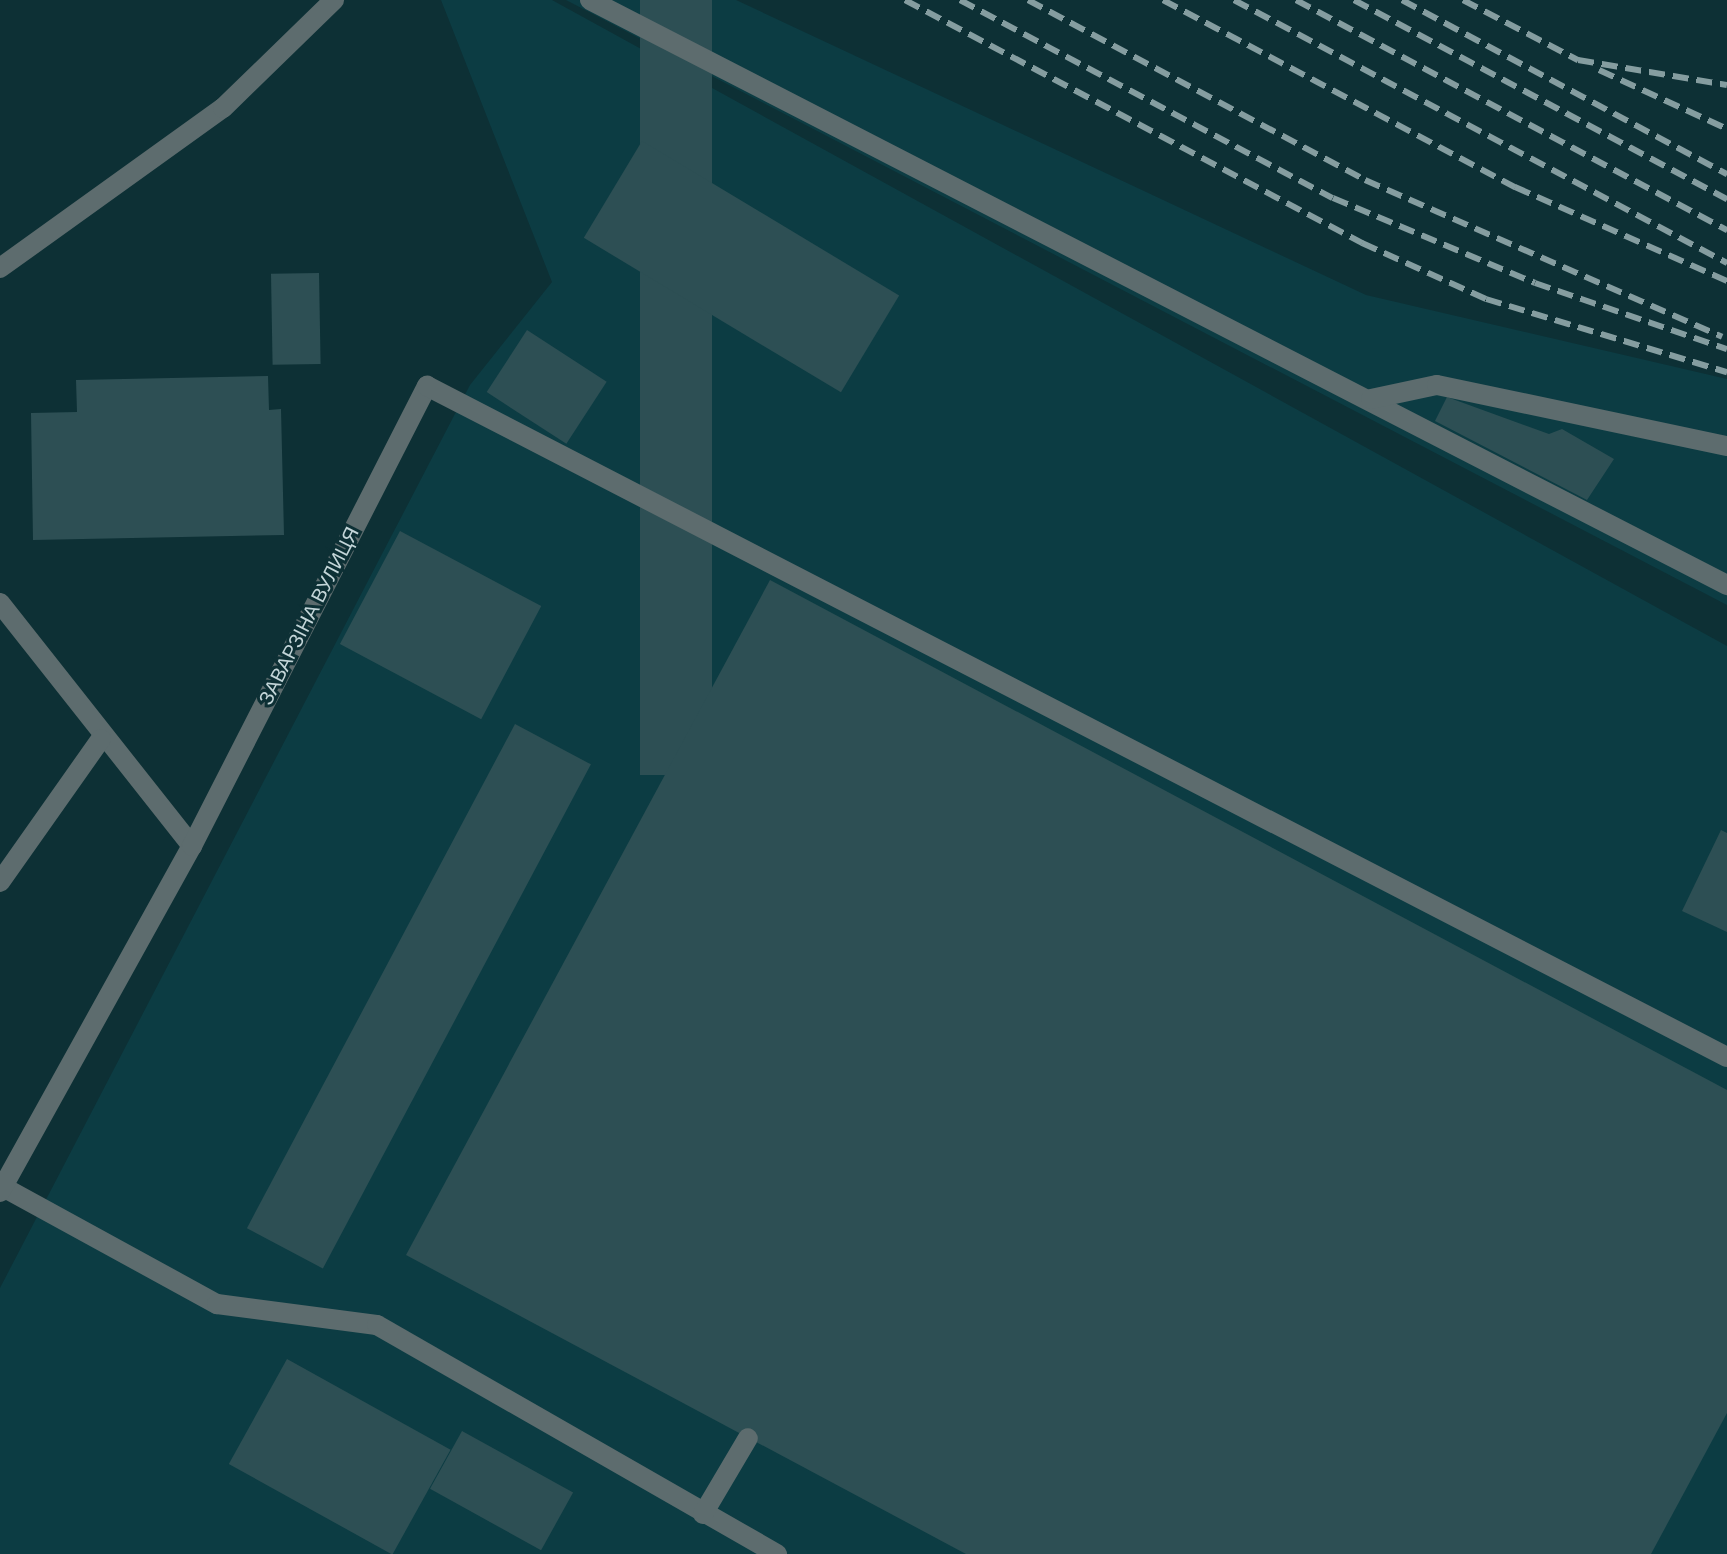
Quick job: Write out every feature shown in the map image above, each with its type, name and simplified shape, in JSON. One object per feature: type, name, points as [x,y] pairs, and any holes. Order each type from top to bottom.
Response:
[{"type":"lane","points":[[0,268],[223,108],[334,0]]},
{"type":"lane","points":[[590,0],[1371,399],[1727,585]]},
{"type":"lane","points":[[1371,399],[1437,385],[1727,446]]},
{"type":"lane","name":"ЗАВАРЗІНА ВУЛИЦЯ","points":[[1,1189],[192,846],[427,386],[1727,1057]]},
{"type":"lane","points":[[0,603],[101,739],[192,846]]},
{"type":"lane","points":[[0,882],[101,739]]},
{"type":"lane","points":[[1,1189],[217,1304],[377,1325],[777,1554]]},
{"type":"lane","points":[[703,1514],[748,1438]]},
{"type":"shaded area","points":[[441,0],[552,0],[1727,646],[1727,1554],[0,1554],[0,1288],[470,385],[552,282]]},
{"type":"shaded area","points":[[566,0],[736,0],[1366,295],[1727,379],[1727,605]]},
{"type":"building","points":[[640,0],[712,0],[712,775],[640,775]]},
{"type":"building","points":[[642,141],[899,296],[841,392],[584,238]]},
{"type":"building","points":[[319,273],[321,364],[273,365],[271,274]]},
{"type":"building","points":[[527,330],[607,382],[566,444],[487,392]]},
{"type":"building","points":[[268,376],[269,410],[281,409],[284,535],[33,540],[31,413],[77,412],[76,380]]},
{"type":"building","points":[[1447,397],[1549,434],[1562,429],[1614,459],[1587,500],[1435,421]]},
{"type":"building","points":[[400,531],[541,606],[481,719],[340,644]]},
{"type":"building","points":[[770,580],[1727,1090],[1727,1413],[1651,1554],[966,1554],[406,1255]]},
{"type":"building","points":[[515,724],[591,764],[323,1269],[247,1228]]},
{"type":"building","points":[[1721,830],[1727,833],[1727,932],[1682,911]]},
{"type":"building","points":[[287,1359],[451,1450],[393,1554],[229,1464]]},
{"type":"building","points":[[462,1431],[573,1493],[541,1550],[430,1489]]},
{"type":"railway","points":[[905,0],[1362,243],[1486,299],[1727,372]]},
{"type":"railway","points":[[960,0],[1333,198],[1535,283],[1727,349]]},
{"type":"railway","points":[[1028,0],[1365,180],[1722,337]]},
{"type":"railway","points":[[1163,0],[1515,187],[1727,281]]},
{"type":"railway","points":[[1234,0],[1727,263]]},
{"type":"railway","points":[[1296,0],[1727,230]]},
{"type":"railway","points":[[1354,0],[1727,199]]},
{"type":"railway","points":[[1402,0],[1727,174]]},
{"type":"railway","points":[[1463,0],[1578,60],[1727,85]]},
{"type":"railway","points":[[1599,70],[1727,129]]}]
